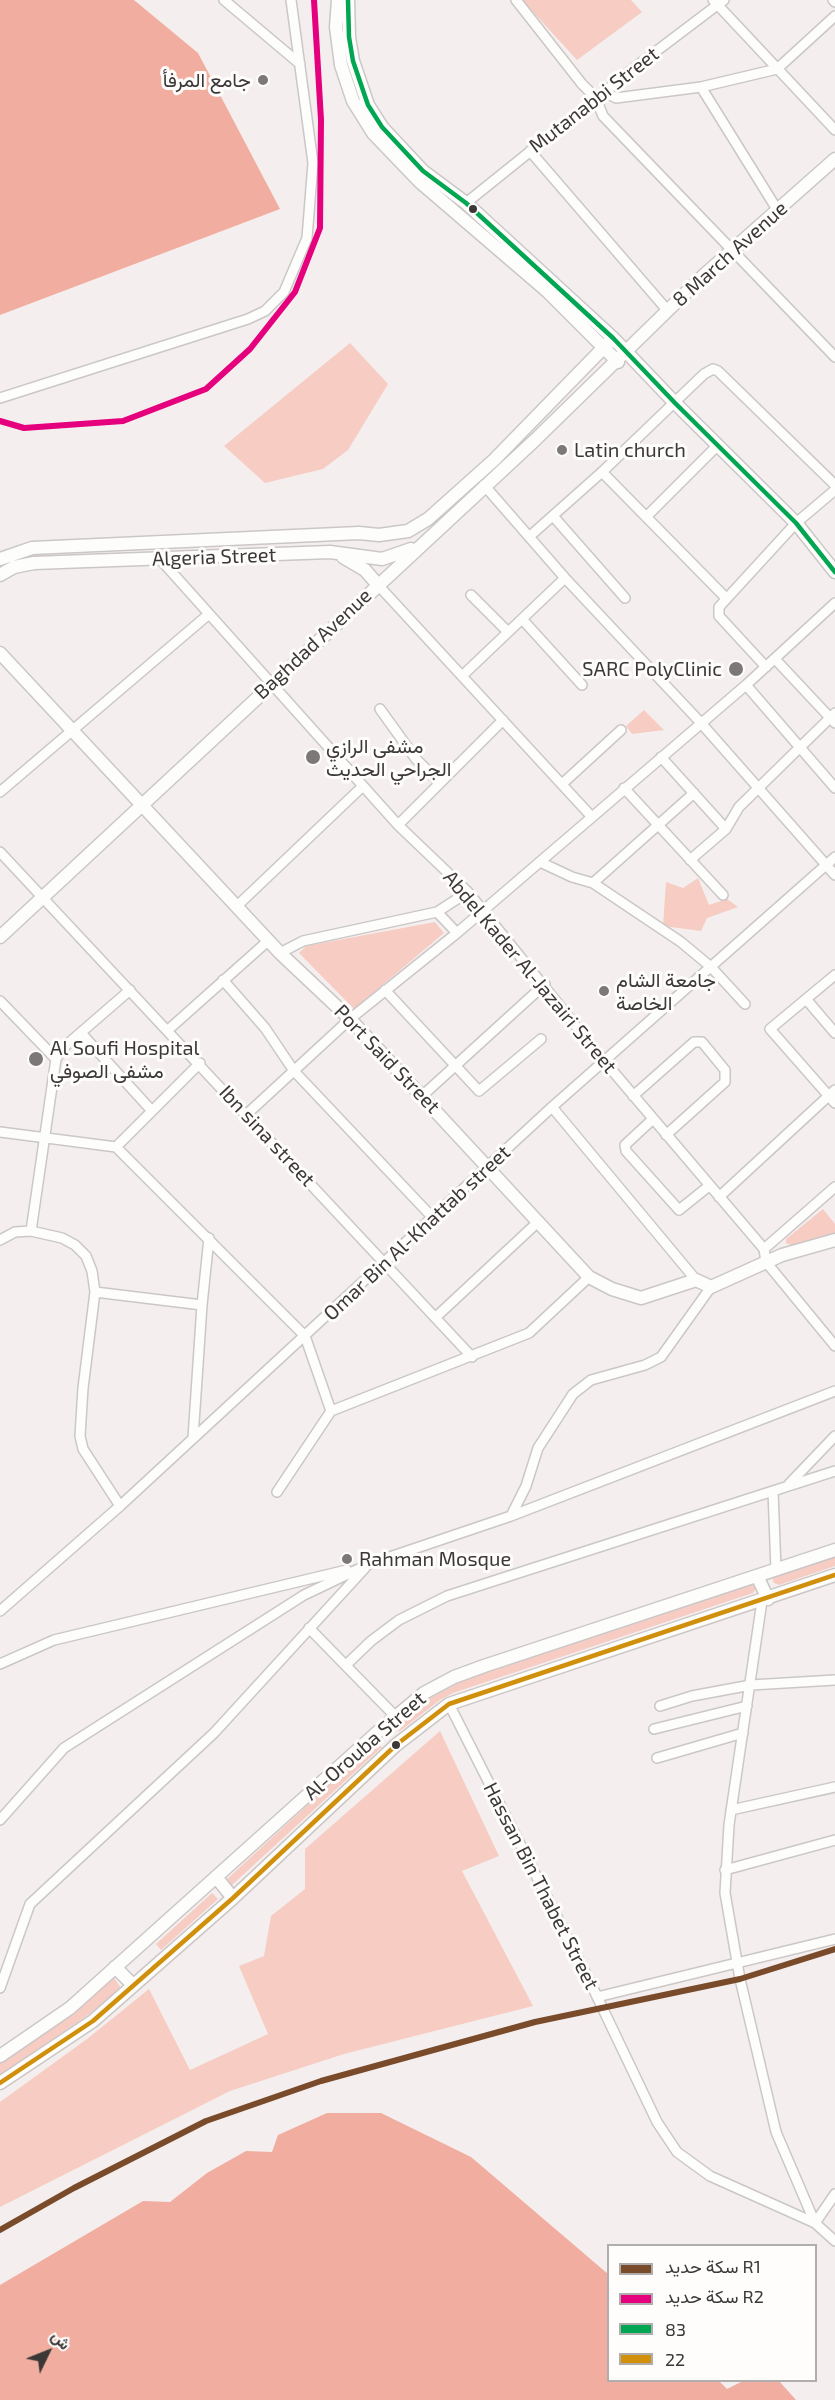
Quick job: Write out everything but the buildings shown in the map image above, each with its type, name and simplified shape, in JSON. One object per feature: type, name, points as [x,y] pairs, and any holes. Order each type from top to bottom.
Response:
[{"type":"main road","points":[[338,0],[336,27],[341,65],[353,101],[373,133],[420,182],[547,291],[618,362]]},
{"type":"main road","points":[[348,0],[349,37],[353,61],[368,105],[382,127],[423,171],[466,203],[613,338],[796,523],[835,572]]},
{"type":"main road","name":"8 March Avenue","points":[[628,353],[704,275],[735,250],[835,159]]},
{"type":"main road","points":[[603,349],[613,338]]},
{"type":"main road","name":"Algeria Street","points":[[0,559],[32,548],[150,545],[359,533],[389,534],[418,527],[494,460],[603,349]]},
{"type":"main road","name":"Baghdad Avenue","points":[[0,937],[628,353]]},
{"type":"main road","name":"Algeria Street","points":[[0,575],[14,567],[34,563],[330,552],[382,559],[408,551],[425,541]]},
{"type":"main road","points":[[150,545],[160,559]]},
{"type":"main road","points":[[32,548],[34,563]]},
{"type":"main road","points":[[330,552],[357,564],[378,585]]},
{"type":"main road","name":"Port Said Street","points":[[0,653],[280,953],[350,1019],[589,1277],[612,1289],[641,1298],[696,1280]]},
{"type":"main road","points":[[696,1280],[711,1287],[747,1273],[782,1255],[835,1240]]},
{"type":"main road","name":"Al-Orouba Street","points":[[0,2056],[70,2008],[424,1693],[454,1677],[835,1550]]},
{"type":"main road","name":"Al-Orouba Street","points":[[0,2083],[93,2021],[233,1898],[396,1745],[449,1704],[835,1575]]},
{"type":"main road","points":[[757,1576],[765,1600]]},
{"type":"main road","points":[[381,1729],[396,1745]]},
{"type":"main road","points":[[216,1877],[233,1898]]},
{"type":"main road","points":[[116,1967],[133,1985]]},
{"type":"street","points":[[224,0],[300,64]]},
{"type":"street","points":[[0,398],[249,319],[265,311],[284,292],[308,238],[313,163],[291,0]]},
{"type":"street","points":[[516,0],[582,84],[592,94],[600,96],[599,106],[603,116],[700,218],[735,250],[835,357]]},
{"type":"street","points":[[718,2],[835,130]]},
{"type":"street","name":"Mutanabbi Street","points":[[466,203],[718,2]]},
{"type":"street","points":[[608,89],[610,95],[616,98],[701,87],[777,69],[835,16]]},
{"type":"street","points":[[701,87],[778,211]]},
{"type":"street","points":[[530,151],[668,311]]},
{"type":"street","points":[[530,536],[602,472],[704,374],[713,369],[718,371],[835,485]]},
{"type":"street","points":[[646,517],[718,445]]},
{"type":"street","points":[[602,472],[726,598]]},
{"type":"street","points":[[484,485],[565,578],[701,723],[835,875]]},
{"type":"street","points":[[766,667],[719,616],[719,607],[796,523],[835,490]]},
{"type":"street","points":[[553,516],[626,598]]},
{"type":"street","name":"Abdel Kader Al-Jazairi Street","points":[[160,559],[398,825],[468,892],[545,984],[633,1096],[764,1249]]},
{"type":"street","points":[[462,676],[565,578]]},
{"type":"street","points":[[378,585],[591,816]]},
{"type":"street","points":[[471,595],[508,632]]},
{"type":"street","points":[[247,1114],[350,1019],[483,911],[746,685],[835,603]]},
{"type":"street","points":[[0,792],[209,614]]},
{"type":"street","points":[[522,619],[582,685]]},
{"type":"street","points":[[690,860],[726,829],[739,807],[799,746],[833,718],[775,659]]},
{"type":"street","points":[[746,685],[835,788]]},
{"type":"street","points":[[380,709],[416,759],[440,783]]},
{"type":"street","points":[[398,825],[503,720]]},
{"type":"street","points":[[562,784],[621,730]]},
{"type":"street","points":[[661,757],[726,829]]},
{"type":"street","points":[[237,906],[363,786]]},
{"type":"street","points":[[624,788],[723,895]]},
{"type":"street","points":[[593,883],[694,793]]},
{"type":"street","name":"Ibn sina street","points":[[0,852],[200,1063],[472,1357]]},
{"type":"street","name":"Omar Bin Al-Khattab street","points":[[0,1611],[120,1506],[434,1219],[552,1107],[835,856]]},
{"type":"street","points":[[540,861],[572,877],[593,883],[681,942],[711,966],[745,1004]]},
{"type":"street","points":[[280,953],[303,941],[437,912],[468,892]]},
{"type":"street","points":[[437,912],[457,933]]},
{"type":"street","points":[[168,1030],[268,940]]},
{"type":"street","points":[[719,1197],[833,1097],[770,1031],[771,1027],[835,975]]},
{"type":"street","points":[[223,980],[265,1028],[294,1071],[434,1219]]},
{"type":"street","points":[[422,1096],[545,984]]},
{"type":"street","points":[[31,1231],[56,1059],[63,1048],[82,1034],[130,990]]},
{"type":"street","points":[[385,990],[480,1091],[541,1039]]},
{"type":"street","points":[[806,999],[835,1033]]},
{"type":"street","points":[[0,1000],[56,1059]]},
{"type":"street","points":[[82,1034],[152,1111]]},
{"type":"street","points":[[633,1096],[694,1042],[702,1042],[725,1070],[725,1082],[666,1135]]},
{"type":"street","points":[[116,1147],[200,1063]]},
{"type":"street","points":[[552,1107],[696,1280]]},
{"type":"street","points":[[653,1119],[625,1145],[626,1151],[679,1210],[709,1186]]},
{"type":"street","points":[[0,1132],[116,1147],[305,1336],[331,1411]]},
{"type":"street","points":[[835,1187],[764,1249],[766,1262],[835,1346]]},
{"type":"street","points":[[436,1317],[539,1221]]},
{"type":"street","points":[[0,1240],[15,1232],[31,1231],[62,1238],[75,1245],[86,1256],[92,1271],[95,1292],[83,1388],[80,1436],[83,1449],[120,1506]]},
{"type":"street","points":[[193,1438],[209,1238]]},
{"type":"street","points":[[277,1492],[331,1411],[529,1333],[589,1277]]},
{"type":"street","points":[[510,1516],[525,1486],[538,1448],[573,1394],[591,1380],[645,1365],[661,1358],[711,1287]]},
{"type":"street","points":[[95,1292],[202,1305]]},
{"type":"street","points":[[0,1664],[54,1640],[369,1564],[510,1516],[835,1391]]},
{"type":"street","points":[[787,1486],[835,1436]]},
{"type":"street","points":[[346,1665],[392,1625],[447,1596],[835,1471]]},
{"type":"street","points":[[773,1491],[776,1570]]},
{"type":"street","points":[[0,1988],[30,1904],[214,1733],[369,1564]]},
{"type":"street","points":[[0,1820],[64,1748],[89,1730],[304,1595],[369,1564]]},
{"type":"street","points":[[765,1600],[731,1810],[725,1893],[737,1963],[776,2132],[814,2223],[835,2241]]},
{"type":"street","points":[[309,1628],[396,1717]]},
{"type":"street","points":[[660,1706],[692,1696],[751,1686],[835,1680]]},
{"type":"street","name":"Hassan Bin Thabet Street","points":[[449,1704],[591,1984],[657,2122],[677,2152],[710,2176],[814,2223]]},
{"type":"street","points":[[654,1729],[747,1706]]},
{"type":"street","points":[[657,1758],[743,1733]]},
{"type":"street","points":[[731,1810],[835,1787]]},
{"type":"street","points":[[725,1870],[835,1840]]},
{"type":"street","points":[[597,1997],[835,1939]]},
{"type":"street","points":[[814,2223],[835,2194]]},
{"type":"shaded area","points":[[0,0],[134,0],[198,53],[280,209],[0,315]]},
{"type":"shaded area","points":[[522,0],[631,0],[642,12],[577,60]]},
{"type":"shaded area","points":[[350,343],[388,384],[348,450],[323,469],[265,483],[224,446]]},
{"type":"shaded area","points":[[644,710],[664,730],[632,734],[626,726]]},
{"type":"shaded area","points":[[698,878],[709,905],[727,899],[738,907],[707,918],[701,931],[663,926],[666,882],[683,888]]},
{"type":"shaded area","points":[[435,922],[444,933],[354,1009],[299,953],[306,946]]},
{"type":"shaded area","points":[[823,1209],[835,1224],[835,1235],[793,1246],[786,1243],[786,1239]]},
{"type":"shaded area","points":[[835,1555],[835,1566],[779,1585],[774,1583],[772,1578],[776,1575]]},
{"type":"shaded area","points":[[752,1585],[756,1588],[753,1593],[453,1693],[440,1700],[400,1731],[393,1731],[393,1726],[421,1703],[464,1680]]},
{"type":"shaded area","points":[[440,1731],[499,1856],[462,1871],[533,2006],[344,2054],[230,2091],[0,2207],[0,2102],[87,2039],[149,1989],[190,2070],[268,2034],[239,1966],[264,1956],[271,1916],[305,1889],[305,1849]]},
{"type":"shaded area","points":[[376,1742],[382,1747],[231,1886],[226,1880]]},
{"type":"shaded area","points":[[212,1893],[218,1899],[161,1950],[156,1944]]},
{"type":"shaded area","points":[[114,1978],[121,1988],[88,2015],[0,2075],[0,2063],[78,2010]]},
{"type":"shaded area","points":[[327,2113],[381,2113],[471,2157],[607,2273],[607,2382],[720,2382],[727,2389],[741,2382],[780,2382],[796,2400],[0,2400],[0,2285],[143,2201],[170,2202],[207,2173],[246,2151],[272,2152],[278,2135]]},
{"type":"rail line","name":"R2","points":[[0,421],[24,428],[123,421],[206,389],[250,349],[295,292],[320,228],[321,120],[314,0]]},
{"type":"rail line","name":"R1","points":[[0,2230],[74,2188],[206,2121],[321,2081],[535,2022],[740,1979],[835,1949]]},
{"type":"transit line","name":"83","points":[[348,0],[349,37],[353,61],[368,105],[382,127],[423,171],[466,203],[613,338],[796,523],[835,572]]},
{"type":"transit line","name":"22","points":[[0,2083],[93,2021],[233,1898],[396,1745],[449,1704],[835,1575]]},
{"type":"place","name":"جامع المرفأ","points":[[263,80]]},
{"type":"place","name":"Latin church","points":[[562,450]]},
{"type":"place","name":"SARC PolyClinic","points":[[736,669]]},
{"type":"place","name":"مشفى الرازي الجراحي الحديث","points":[[313,757]]},
{"type":"place","name":"جامعة الشام الخاصة","points":[[604,991]]},
{"type":"place","name":"Al Soufi Hospital مشفى الصوفي","points":[[36,1059]]},
{"type":"place","name":"Rahman Mosque","points":[[347,1559]]}]
